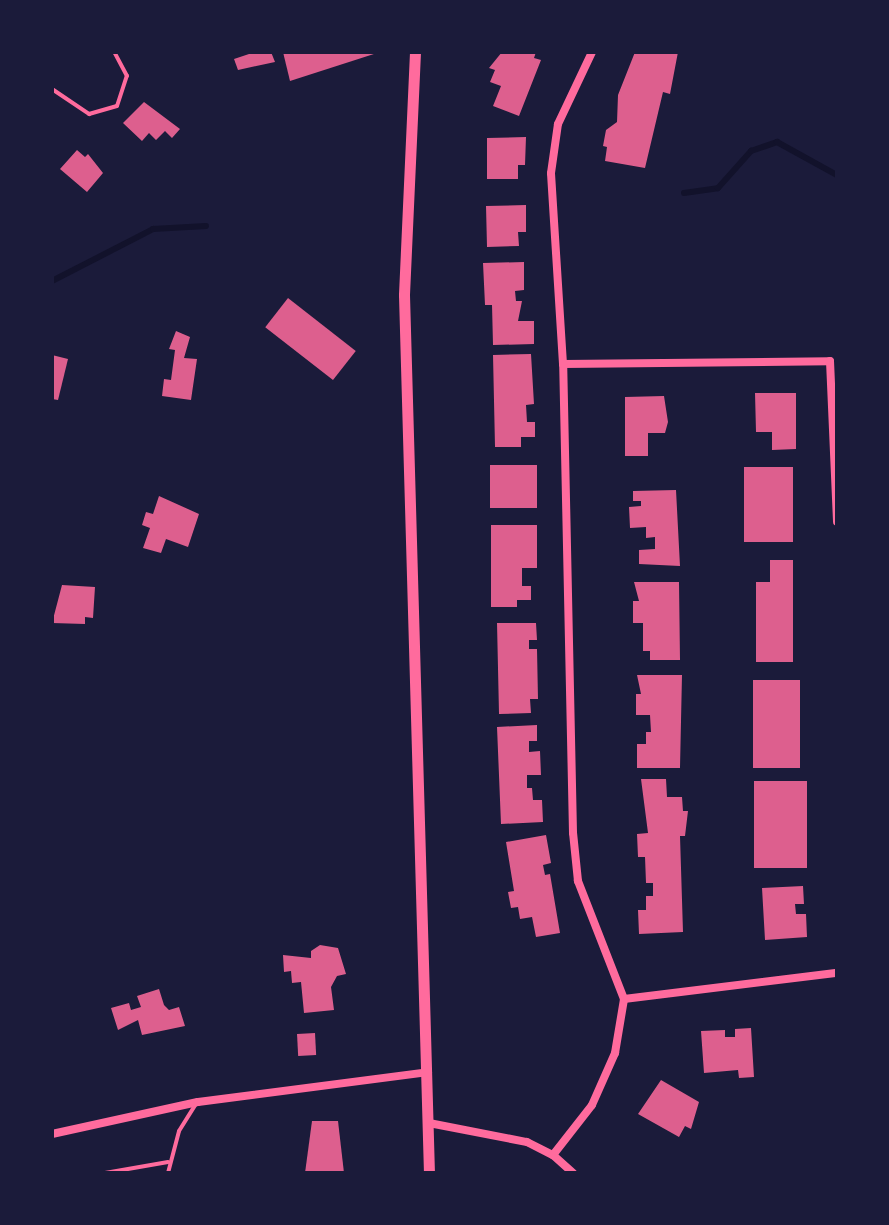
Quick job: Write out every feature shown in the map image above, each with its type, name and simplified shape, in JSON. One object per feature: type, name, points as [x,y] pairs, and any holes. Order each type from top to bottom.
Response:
[{"type":"main road","points":[[415,52],[404,295],[429,1173]]},
{"type":"street","points":[[553,1155],[592,1105],[615,1053],[624,999],[578,881],[573,833],[563,364],[551,173],[558,124],[592,52]]},
{"type":"street","points":[[837,352],[830,361],[837,522]]},
{"type":"street","points":[[563,364],[830,361]]},
{"type":"street","points":[[624,999],[837,973]]},
{"type":"street","points":[[52,1134],[198,1102],[428,1072]]},
{"type":"street","points":[[429,1123],[500,1133],[553,1155],[573,1173]]},
{"type":"lane","points":[[52,89],[89,114],[117,106],[127,76],[114,52]]},
{"type":"lane","points":[[168,1173],[168,1162],[198,1102]]},
{"type":"lane","points":[[105,1173],[168,1162]]},
{"type":"building","points":[[255,52],[271,52],[275,62],[238,70],[234,59]]},
{"type":"building","points":[[283,52],[377,52],[377,53],[290,81]]},
{"type":"building","points":[[502,52],[536,52],[534,58],[541,60],[519,116],[493,106],[501,86],[490,82],[495,70],[489,68]]},
{"type":"building","points":[[635,52],[678,52],[670,94],[663,92],[645,168],[605,161],[607,147],[603,146],[606,130],[617,122],[618,95]]},
{"type":"building","points":[[144,102],[180,129],[172,138],[165,131],[156,140],[149,133],[142,141],[123,123]]},
{"type":"building","points":[[526,137],[525,165],[518,165],[518,179],[487,179],[487,138]]},
{"type":"building","points":[[77,150],[85,157],[88,154],[103,173],[87,192],[60,169]]},
{"type":"building","points":[[526,205],[526,232],[518,232],[519,246],[487,247],[486,206]]},
{"type":"building","points":[[524,262],[524,290],[515,291],[516,301],[522,301],[518,321],[534,321],[534,344],[493,345],[492,305],[485,305],[483,263]]},
{"type":"building","points":[[288,298],[356,351],[333,380],[265,327]]},
{"type":"building","points":[[176,331],[190,337],[184,358],[197,359],[191,400],[162,396],[164,379],[171,380],[175,350],[169,349]]},
{"type":"building","points":[[531,354],[534,404],[526,405],[527,422],[535,422],[535,437],[521,437],[521,447],[495,447],[493,355]]},
{"type":"building","points":[[52,355],[68,359],[58,400],[52,399]]},
{"type":"building","points":[[755,393],[796,393],[796,449],[772,450],[772,432],[756,432]]},
{"type":"building","points":[[664,396],[668,422],[665,433],[648,433],[648,456],[625,456],[625,397]]},
{"type":"building","points":[[490,465],[537,465],[537,508],[490,508]]},
{"type":"building","points":[[744,467],[793,467],[793,542],[744,542]]},
{"type":"building","points":[[676,490],[680,566],[639,564],[639,550],[655,549],[655,537],[646,538],[646,527],[630,528],[629,507],[641,506],[641,501],[633,501],[633,491]]},
{"type":"building","points":[[159,496],[199,514],[188,547],[166,539],[161,553],[143,548],[150,528],[142,525],[146,512],[153,514]]},
{"type":"building","points":[[491,525],[537,525],[537,568],[522,568],[522,586],[531,586],[531,600],[517,600],[517,607],[491,607]]},
{"type":"building","points":[[770,560],[793,560],[793,662],[756,662],[756,582],[770,582]]},
{"type":"building","points":[[634,582],[679,582],[680,660],[650,660],[650,651],[643,651],[643,623],[633,623],[633,601],[639,601]]},
{"type":"building","points":[[62,585],[95,587],[93,618],[85,617],[85,624],[52,623]]},
{"type":"building","points":[[497,623],[536,623],[537,640],[529,640],[529,649],[537,649],[538,699],[530,699],[531,713],[499,714]]},
{"type":"building","points":[[637,675],[682,675],[680,768],[637,768],[637,744],[646,744],[646,732],[651,732],[650,715],[636,715],[636,694],[641,694]]},
{"type":"building","points":[[753,680],[800,680],[800,768],[753,768]]},
{"type":"building","points":[[537,725],[537,741],[529,741],[529,752],[540,751],[541,775],[527,775],[527,788],[532,788],[533,800],[542,800],[543,822],[501,824],[497,727]]},
{"type":"building","points":[[641,779],[666,779],[667,797],[682,797],[683,811],[688,811],[685,836],[680,836],[683,932],[639,934],[638,910],[646,910],[646,896],[653,896],[653,883],[646,883],[645,857],[638,857],[637,834],[648,833]]},
{"type":"building","points":[[754,781],[807,781],[807,868],[754,868]]},
{"type":"building","points":[[546,835],[551,863],[543,865],[545,875],[550,874],[560,933],[536,937],[532,917],[520,919],[518,907],[511,908],[508,892],[514,891],[506,842]]},
{"type":"building","points":[[803,886],[804,904],[795,904],[796,914],[806,914],[807,937],[765,940],[762,888]]},
{"type":"building","points":[[320,945],[338,948],[346,974],[337,976],[331,987],[334,1010],[304,1013],[301,982],[292,983],[291,971],[284,972],[283,955],[311,958],[311,951]]},
{"type":"building","points":[[159,989],[169,1010],[179,1007],[185,1026],[142,1035],[138,1020],[118,1030],[111,1008],[129,1003],[131,1010],[141,1007],[137,996]]},
{"type":"building","points":[[751,1028],[754,1077],[739,1078],[738,1070],[704,1073],[701,1031],[725,1030],[725,1037],[735,1037],[735,1029]]},
{"type":"building","points":[[315,1033],[316,1055],[298,1056],[297,1034]]},
{"type":"building","points":[[661,1080],[699,1102],[691,1129],[685,1126],[679,1137],[638,1114]]},
{"type":"building","points":[[312,1121],[338,1121],[344,1173],[305,1173]]},
{"type":"waterway","points":[[684,193],[718,188],[751,151],[777,142],[837,175]]},
{"type":"waterway","points":[[52,281],[153,229],[206,226]]}]
